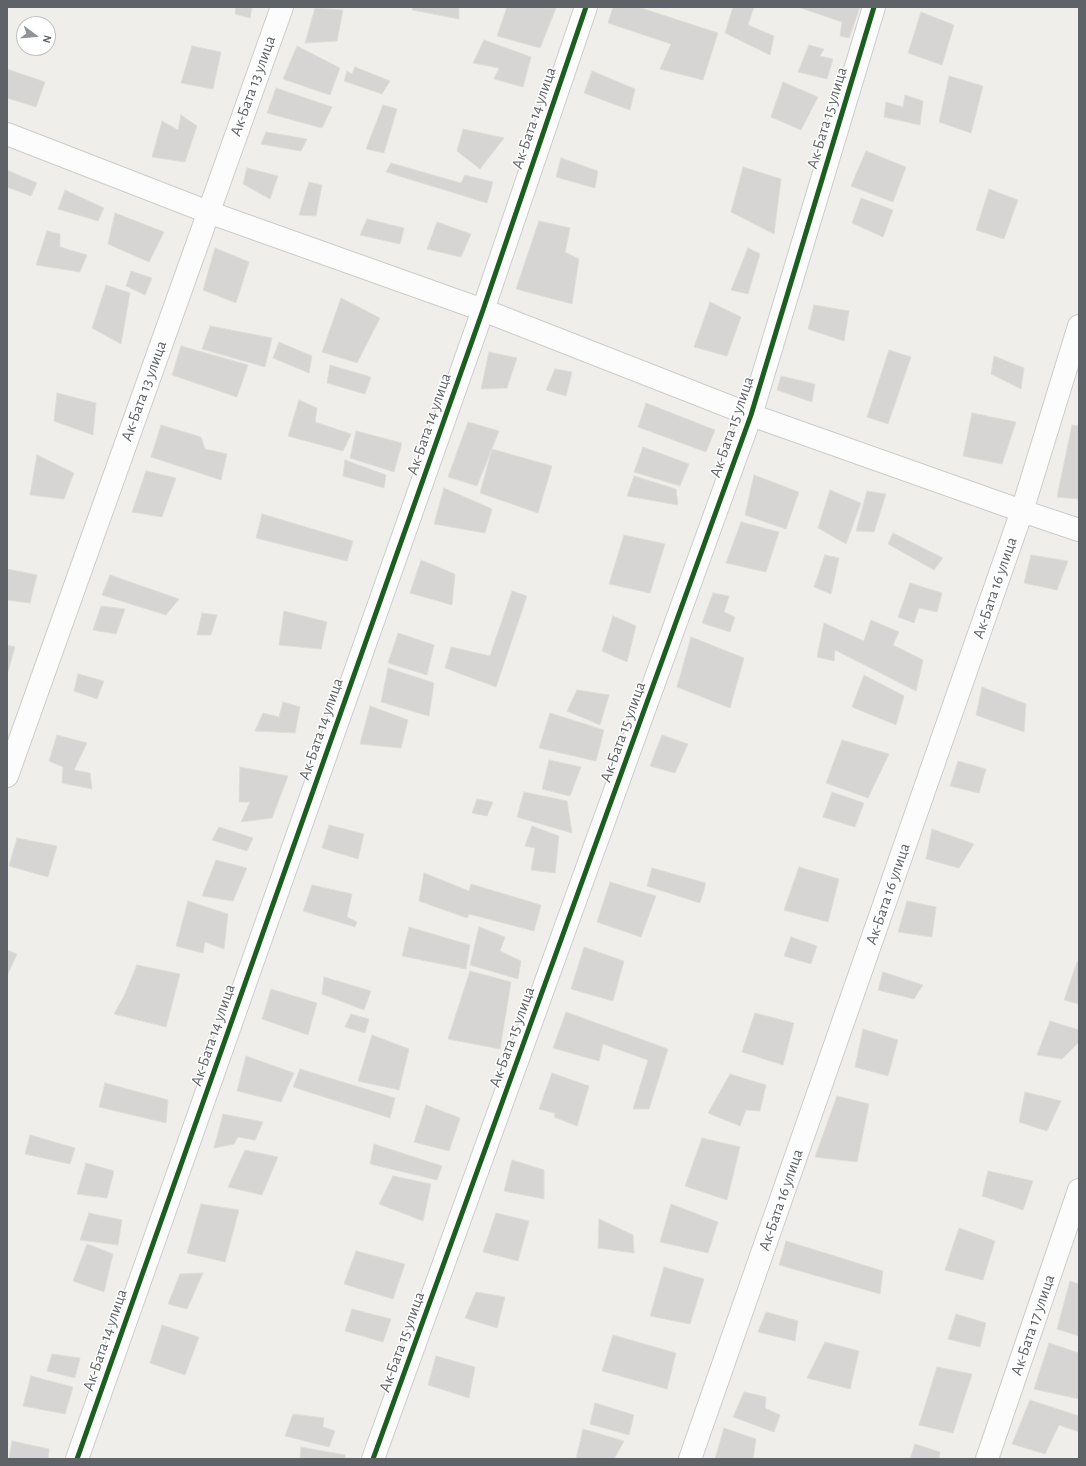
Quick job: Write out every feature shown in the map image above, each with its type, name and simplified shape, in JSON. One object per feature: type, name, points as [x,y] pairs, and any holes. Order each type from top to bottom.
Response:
[{"type":"street","name":"Ак-Бата 13 улица","points":[[7,776],[282,7]]},
{"type":"street","name":"Ак-Бата 14 улица","points":[[77,1459],[483,310],[586,7]]},
{"type":"street","name":"Ак-Бата 15 улица","points":[[374,1459],[751,415],[874,7]]},
{"type":"street","points":[[7,134],[208,212],[483,310],[751,415],[1079,530]]},
{"type":"street","name":"Ак-Бата 16 улица","points":[[690,1459],[1022,511],[1079,326]]},
{"type":"street","name":"Ак-Бата 17 улица","points":[[987,1459],[1079,1190]]},
{"type":"building","points":[[236,7],[252,7],[250,18],[235,14]]},
{"type":"building","points":[[413,7],[459,7],[459,19],[412,10]]},
{"type":"building","points":[[507,7],[556,8],[540,48],[497,36]]},
{"type":"building","points":[[613,7],[638,7],[718,33],[703,80],[660,69],[671,44],[608,23]]},
{"type":"building","points":[[733,7],[754,7],[748,25],[774,36],[770,55],[725,33]]},
{"type":"building","points":[[798,7],[860,7],[849,38],[840,36],[842,22]]},
{"type":"building","points":[[315,8],[343,10],[337,41],[305,43]]},
{"type":"building","points":[[921,12],[954,25],[942,65],[908,53]]},
{"type":"building","points":[[484,40],[531,57],[523,87],[494,79],[499,68],[473,63]]},
{"type":"building","points":[[809,45],[824,49],[820,56],[833,59],[827,79],[798,72]]},
{"type":"building","points":[[192,46],[221,52],[213,89],[181,83]]},
{"type":"building","points":[[297,46],[340,68],[330,95],[283,79]]},
{"type":"building","points":[[355,67],[390,81],[382,94],[344,81],[347,71],[352,74]]},
{"type":"building","points":[[7,69],[45,82],[36,107],[7,98]]},
{"type":"building","points":[[592,71],[635,89],[630,110],[584,93]]},
{"type":"building","points":[[949,76],[983,86],[971,133],[939,122]]},
{"type":"building","points":[[783,82],[818,97],[801,130],[771,117]]},
{"type":"building","points":[[276,88],[332,107],[322,128],[267,113]]},
{"type":"building","points":[[905,95],[923,101],[920,125],[884,117],[886,102],[903,107]]},
{"type":"building","points":[[383,105],[397,109],[384,153],[366,149]]},
{"type":"building","points":[[181,115],[197,126],[185,162],[152,157],[162,121],[178,130]]},
{"type":"building","points":[[463,129],[504,138],[480,169],[457,151]]},
{"type":"building","points":[[266,132],[307,139],[301,151],[261,144]]},
{"type":"building","points":[[866,151],[906,167],[893,202],[851,186]]},
{"type":"building","points":[[561,158],[598,171],[595,188],[556,177]]},
{"type":"building","points":[[391,163],[461,183],[465,175],[493,182],[487,203],[386,172]]},
{"type":"building","points":[[743,167],[781,179],[774,234],[731,212]]},
{"type":"building","points":[[247,168],[278,176],[270,199],[243,184]]},
{"type":"building","points":[[7,170],[37,183],[31,196],[7,187]]},
{"type":"building","points":[[309,182],[322,185],[316,216],[299,215]]},
{"type":"building","points":[[989,189],[1018,200],[1004,239],[976,230]]},
{"type":"building","points":[[65,190],[104,208],[98,221],[58,209]]},
{"type":"building","points":[[861,198],[893,210],[883,237],[852,223]]},
{"type":"building","points":[[115,213],[164,232],[149,262],[108,244]]},
{"type":"building","points":[[367,219],[404,228],[400,244],[360,235]]},
{"type":"building","points":[[539,221],[570,228],[565,252],[579,259],[572,304],[516,289]]},
{"type":"building","points":[[437,222],[471,234],[461,257],[427,249]]},
{"type":"building","points":[[47,231],[60,234],[60,247],[87,255],[80,272],[36,265]]},
{"type":"building","points":[[215,248],[249,262],[236,303],[203,290]]},
{"type":"building","points":[[748,248],[760,254],[748,294],[731,290]]},
{"type":"building","points":[[131,271],[152,278],[145,295],[126,286]]},
{"type":"building","points":[[106,285],[130,293],[121,344],[92,328]]},
{"type":"building","points":[[341,298],[380,318],[357,363],[322,352]]},
{"type":"building","points":[[710,302],[741,317],[727,356],[694,347]]},
{"type":"building","points":[[814,305],[849,311],[844,341],[808,329]]},
{"type":"building","points":[[210,326],[272,338],[265,367],[202,349]]},
{"type":"building","points":[[279,342],[312,356],[309,373],[273,358]]},
{"type":"building","points":[[181,346],[248,365],[237,397],[172,375]]},
{"type":"building","points":[[889,350],[911,357],[888,424],[867,417]]},
{"type":"building","points":[[489,352],[517,358],[507,388],[481,389]]},
{"type":"building","points":[[994,356],[1024,368],[1021,389],[991,374]]},
{"type":"building","points":[[330,365],[371,377],[365,394],[327,383]]},
{"type":"building","points":[[555,369],[572,372],[566,396],[546,390]]},
{"type":"building","points":[[781,376],[815,384],[812,402],[777,390]]},
{"type":"building","points":[[57,393],[96,403],[93,435],[54,421]]},
{"type":"building","points":[[299,400],[317,408],[315,422],[351,434],[343,451],[288,436]]},
{"type":"building","points":[[646,403],[715,430],[706,452],[638,427]]},
{"type":"building","points":[[972,413],[1016,422],[1002,464],[963,456]]},
{"type":"building","points":[[468,422],[499,431],[477,486],[448,477]]},
{"type":"building","points":[[161,425],[201,437],[205,449],[227,454],[221,480],[151,457]]},
{"type":"building","points":[[1072,425],[1079,426],[1079,499],[1057,497]]},
{"type":"building","points":[[356,431],[402,443],[394,472],[350,458]]},
{"type":"building","points":[[643,447],[689,464],[680,486],[634,472]]},
{"type":"building","points":[[492,449],[552,466],[538,513],[480,493]]},
{"type":"building","points":[[37,455],[74,473],[64,499],[30,495]]},
{"type":"building","points":[[345,460],[386,475],[384,488],[343,476]]},
{"type":"building","points":[[146,471],[176,478],[162,517],[132,512]]},
{"type":"building","points":[[754,475],[799,492],[786,529],[745,515]]},
{"type":"building","points":[[634,476],[676,489],[678,505],[627,496]]},
{"type":"building","points":[[444,488],[492,509],[485,533],[434,524]]},
{"type":"building","points":[[830,490],[861,503],[846,544],[818,528]]},
{"type":"building","points":[[867,491],[886,494],[874,532],[856,531]]},
{"type":"building","points":[[262,514],[353,541],[347,561],[256,538]]},
{"type":"building","points":[[741,522],[779,532],[766,572],[726,563]]},
{"type":"building","points":[[893,533],[943,558],[934,570],[888,544]]},
{"type":"building","points":[[624,535],[665,544],[650,593],[609,584]]},
{"type":"building","points":[[825,555],[839,558],[831,594],[814,587]]},
{"type":"building","points":[[1031,555],[1068,561],[1057,590],[1024,583]]},
{"type":"building","points":[[421,560],[455,574],[452,605],[410,593]]},
{"type":"building","points":[[7,569],[37,575],[30,603],[7,600]]},
{"type":"building","points":[[110,575],[179,599],[166,615],[102,595]]},
{"type":"building","points":[[910,583],[942,593],[937,612],[919,608],[914,623],[898,617]]},
{"type":"building","points":[[512,591],[527,596],[496,687],[445,668],[451,647],[490,656]]},
{"type":"building","points":[[713,593],[729,596],[724,612],[735,617],[730,632],[702,623]]},
{"type":"building","points":[[101,606],[125,609],[116,634],[93,630]]},
{"type":"building","points":[[284,611],[327,622],[321,649],[279,645]]},
{"type":"building","points":[[202,613],[217,615],[211,635],[197,635]]},
{"type":"building","points":[[613,616],[636,626],[627,662],[602,651]]},
{"type":"building","points":[[871,620],[899,632],[893,645],[923,660],[916,691],[835,650],[834,661],[817,657],[824,623],[864,641]]},
{"type":"building","points":[[398,633],[434,645],[427,675],[388,663]]},
{"type":"building","points":[[691,637],[744,658],[730,708],[677,687]]},
{"type":"building","points":[[7,645],[15,647],[7,675]]},
{"type":"building","points":[[388,668],[434,683],[429,716],[381,702]]},
{"type":"building","points":[[78,674],[104,681],[97,699],[74,691]]},
{"type":"building","points":[[864,675],[904,696],[896,725],[852,707]]},
{"type":"building","points":[[982,687],[1026,704],[1024,732],[976,715]]},
{"type":"building","points":[[577,690],[609,695],[600,725],[567,711]]},
{"type":"building","points":[[283,702],[300,707],[295,733],[255,731],[263,713],[279,717]]},
{"type":"building","points":[[370,706],[408,720],[401,748],[360,744]]},
{"type":"building","points":[[550,713],[604,730],[596,761],[539,748]]},
{"type":"building","points":[[57,735],[87,743],[74,770],[90,773],[92,789],[62,783],[63,767],[49,761]]},
{"type":"building","points":[[662,735],[688,744],[675,773],[650,766]]},
{"type":"building","points":[[842,740],[889,754],[868,798],[826,783]]},
{"type":"building","points":[[549,760],[581,767],[570,796],[542,789]]},
{"type":"building","points":[[958,761],[986,769],[979,793],[950,786]]},
{"type":"building","points":[[240,767],[288,776],[272,818],[241,822],[250,802],[239,802]]},
{"type":"building","points":[[524,792],[567,801],[572,833],[517,817]]},
{"type":"building","points":[[832,792],[864,803],[855,827],[823,817]]},
{"type":"building","points":[[477,799],[493,802],[487,816],[472,813]]},
{"type":"building","points":[[329,825],[364,834],[358,859],[322,848]]},
{"type":"building","points":[[532,826],[559,836],[555,873],[531,870],[535,848],[525,846]]},
{"type":"building","points":[[219,827],[253,838],[247,851],[212,840]]},
{"type":"building","points":[[932,829],[974,844],[959,868],[926,859]]},
{"type":"building","points":[[17,838],[57,846],[48,877],[9,866]]},
{"type":"building","points":[[216,860],[247,868],[233,901],[202,896]]},
{"type":"building","points":[[799,867],[839,879],[828,922],[784,910]]},
{"type":"building","points":[[652,868],[706,883],[700,903],[647,886]]},
{"type":"building","points":[[424,873],[469,891],[471,884],[541,905],[534,931],[469,914],[467,918],[419,901]]},
{"type":"building","points":[[610,882],[656,896],[641,937],[597,922]]},
{"type":"building","points":[[312,885],[352,894],[347,917],[357,922],[355,927],[303,911]]},
{"type":"building","points":[[188,901],[228,914],[224,949],[205,942],[203,953],[176,946]]},
{"type":"building","points":[[907,901],[936,907],[932,937],[898,932]]},
{"type":"building","points":[[409,927],[470,945],[466,969],[402,956]]},
{"type":"building","points":[[479,927],[505,937],[500,951],[521,961],[518,979],[470,965]]},
{"type":"building","points":[[791,937],[817,946],[811,964],[784,956]]},
{"type":"building","points":[[584,947],[624,961],[613,1001],[571,989]]},
{"type":"building","points":[[7,950],[17,954],[7,976]]},
{"type":"building","points":[[1077,962],[1079,963],[1079,1004],[1064,1000]]},
{"type":"building","points":[[137,965],[180,974],[166,1027],[114,1014],[124,996]]},
{"type":"building","points":[[470,971],[511,982],[500,1049],[448,1039]]},
{"type":"building","points":[[883,972],[923,985],[914,999],[878,990]]},
{"type":"building","points":[[324,977],[371,991],[364,1010],[322,994]]},
{"type":"building","points":[[271,989],[317,1003],[308,1035],[262,1019]]},
{"type":"building","points":[[566,1012],[668,1049],[649,1109],[633,1109],[648,1060],[603,1044],[599,1061],[553,1048]]},
{"type":"building","points":[[755,1013],[794,1023],[783,1065],[742,1052]]},
{"type":"building","points":[[351,1014],[369,1019],[365,1033],[345,1027]]},
{"type":"building","points":[[1050,1021],[1079,1030],[1079,1042],[1062,1059],[1037,1055]]},
{"type":"building","points":[[863,1029],[898,1040],[888,1076],[855,1067]]},
{"type":"building","points":[[372,1035],[409,1049],[399,1090],[358,1081]]},
{"type":"building","points":[[246,1056],[294,1073],[281,1102],[237,1091]]},
{"type":"building","points":[[300,1069],[395,1098],[390,1118],[293,1087]]},
{"type":"building","points":[[552,1073],[589,1086],[577,1126],[554,1117],[555,1113],[539,1109]]},
{"type":"building","points":[[730,1074],[766,1085],[760,1111],[746,1110],[740,1126],[708,1113]]},
{"type":"building","points":[[105,1083],[168,1100],[166,1123],[99,1107]]},
{"type":"building","points":[[1025,1092],[1061,1101],[1047,1131],[1019,1122]]},
{"type":"building","points":[[837,1096],[869,1104],[857,1162],[815,1157]]},
{"type":"building","points":[[426,1105],[460,1118],[449,1151],[414,1142]]},
{"type":"building","points":[[223,1114],[263,1122],[255,1140],[238,1137],[234,1144],[214,1148]]},
{"type":"building","points":[[30,1135],[75,1148],[70,1164],[25,1154]]},
{"type":"building","points":[[702,1138],[740,1147],[727,1200],[685,1186]]},
{"type":"building","points":[[374,1144],[442,1166],[437,1180],[370,1164]]},
{"type":"building","points":[[245,1150],[278,1157],[262,1195],[228,1187]]},
{"type":"building","points":[[512,1160],[544,1170],[544,1199],[504,1191]]},
{"type":"building","points":[[86,1163],[114,1171],[107,1198],[77,1194]]},
{"type":"building","points":[[988,1171],[1033,1181],[1023,1210],[982,1196]]},
{"type":"building","points":[[393,1176],[431,1184],[423,1221],[379,1204]]},
{"type":"building","points":[[201,1204],[239,1210],[225,1262],[187,1253]]},
{"type":"building","points":[[671,1204],[718,1222],[708,1253],[660,1242]]},
{"type":"building","points":[[89,1213],[122,1220],[118,1245],[80,1240]]},
{"type":"building","points":[[496,1213],[529,1221],[518,1261],[483,1252]]},
{"type":"building","points":[[599,1219],[633,1235],[634,1253],[598,1248]]},
{"type":"building","points":[[959,1228],[995,1241],[983,1280],[945,1270]]},
{"type":"building","points":[[786,1241],[883,1271],[880,1294],[779,1265]]},
{"type":"building","points":[[87,1244],[113,1254],[104,1292],[73,1281]]},
{"type":"building","points":[[356,1251],[405,1264],[393,1299],[344,1284]]},
{"type":"building","points":[[664,1267],[704,1279],[690,1324],[650,1316]]},
{"type":"building","points":[[203,1273],[187,1309],[168,1304],[180,1274]]},
{"type":"building","points":[[1070,1281],[1079,1284],[1079,1336],[1057,1329]]},
{"type":"building","points":[[476,1292],[505,1297],[497,1328],[465,1318]]},
{"type":"building","points":[[352,1309],[391,1319],[383,1342],[345,1331]]},
{"type":"building","points":[[766,1312],[798,1321],[795,1341],[758,1332]]},
{"type":"building","points":[[956,1314],[986,1323],[980,1347],[948,1339]]},
{"type":"building","points":[[162,1325],[199,1337],[185,1375],[150,1363]]},
{"type":"building","points":[[613,1335],[676,1353],[667,1389],[602,1371]]},
{"type":"building","points":[[825,1342],[859,1351],[850,1389],[807,1378]]},
{"type":"building","points":[[1049,1343],[1079,1353],[1079,1399],[1034,1389]]},
{"type":"building","points":[[52,1354],[80,1358],[75,1378],[47,1371]]},
{"type":"building","points":[[436,1356],[475,1367],[469,1398],[428,1385]]},
{"type":"building","points":[[937,1367],[972,1374],[953,1433],[919,1425]]},
{"type":"building","points":[[31,1376],[73,1387],[65,1414],[23,1406]]},
{"type":"building","points":[[744,1392],[766,1397],[765,1408],[780,1415],[774,1432],[733,1417]]},
{"type":"building","points":[[1030,1400],[1079,1416],[1079,1432],[1059,1425],[1045,1454],[1012,1444]]},
{"type":"building","points":[[595,1403],[634,1415],[629,1435],[590,1424]]},
{"type":"building","points":[[293,1414],[324,1418],[323,1427],[335,1431],[329,1447],[285,1436]]},
{"type":"building","points":[[724,1428],[756,1439],[753,1459],[715,1459]]},
{"type":"building","points":[[583,1429],[624,1441],[614,1459],[576,1459]]},
{"type":"building","points":[[12,1441],[49,1449],[48,1459],[9,1459]]},
{"type":"building","points":[[915,1444],[940,1452],[939,1459],[910,1459]]},
{"type":"building","points":[[301,1447],[345,1455],[345,1459],[300,1459]]},
{"type":"cycle path","points":[[77,1459],[483,310],[586,7]]},
{"type":"cycle path","points":[[373,1459],[751,415],[874,7]]}]
